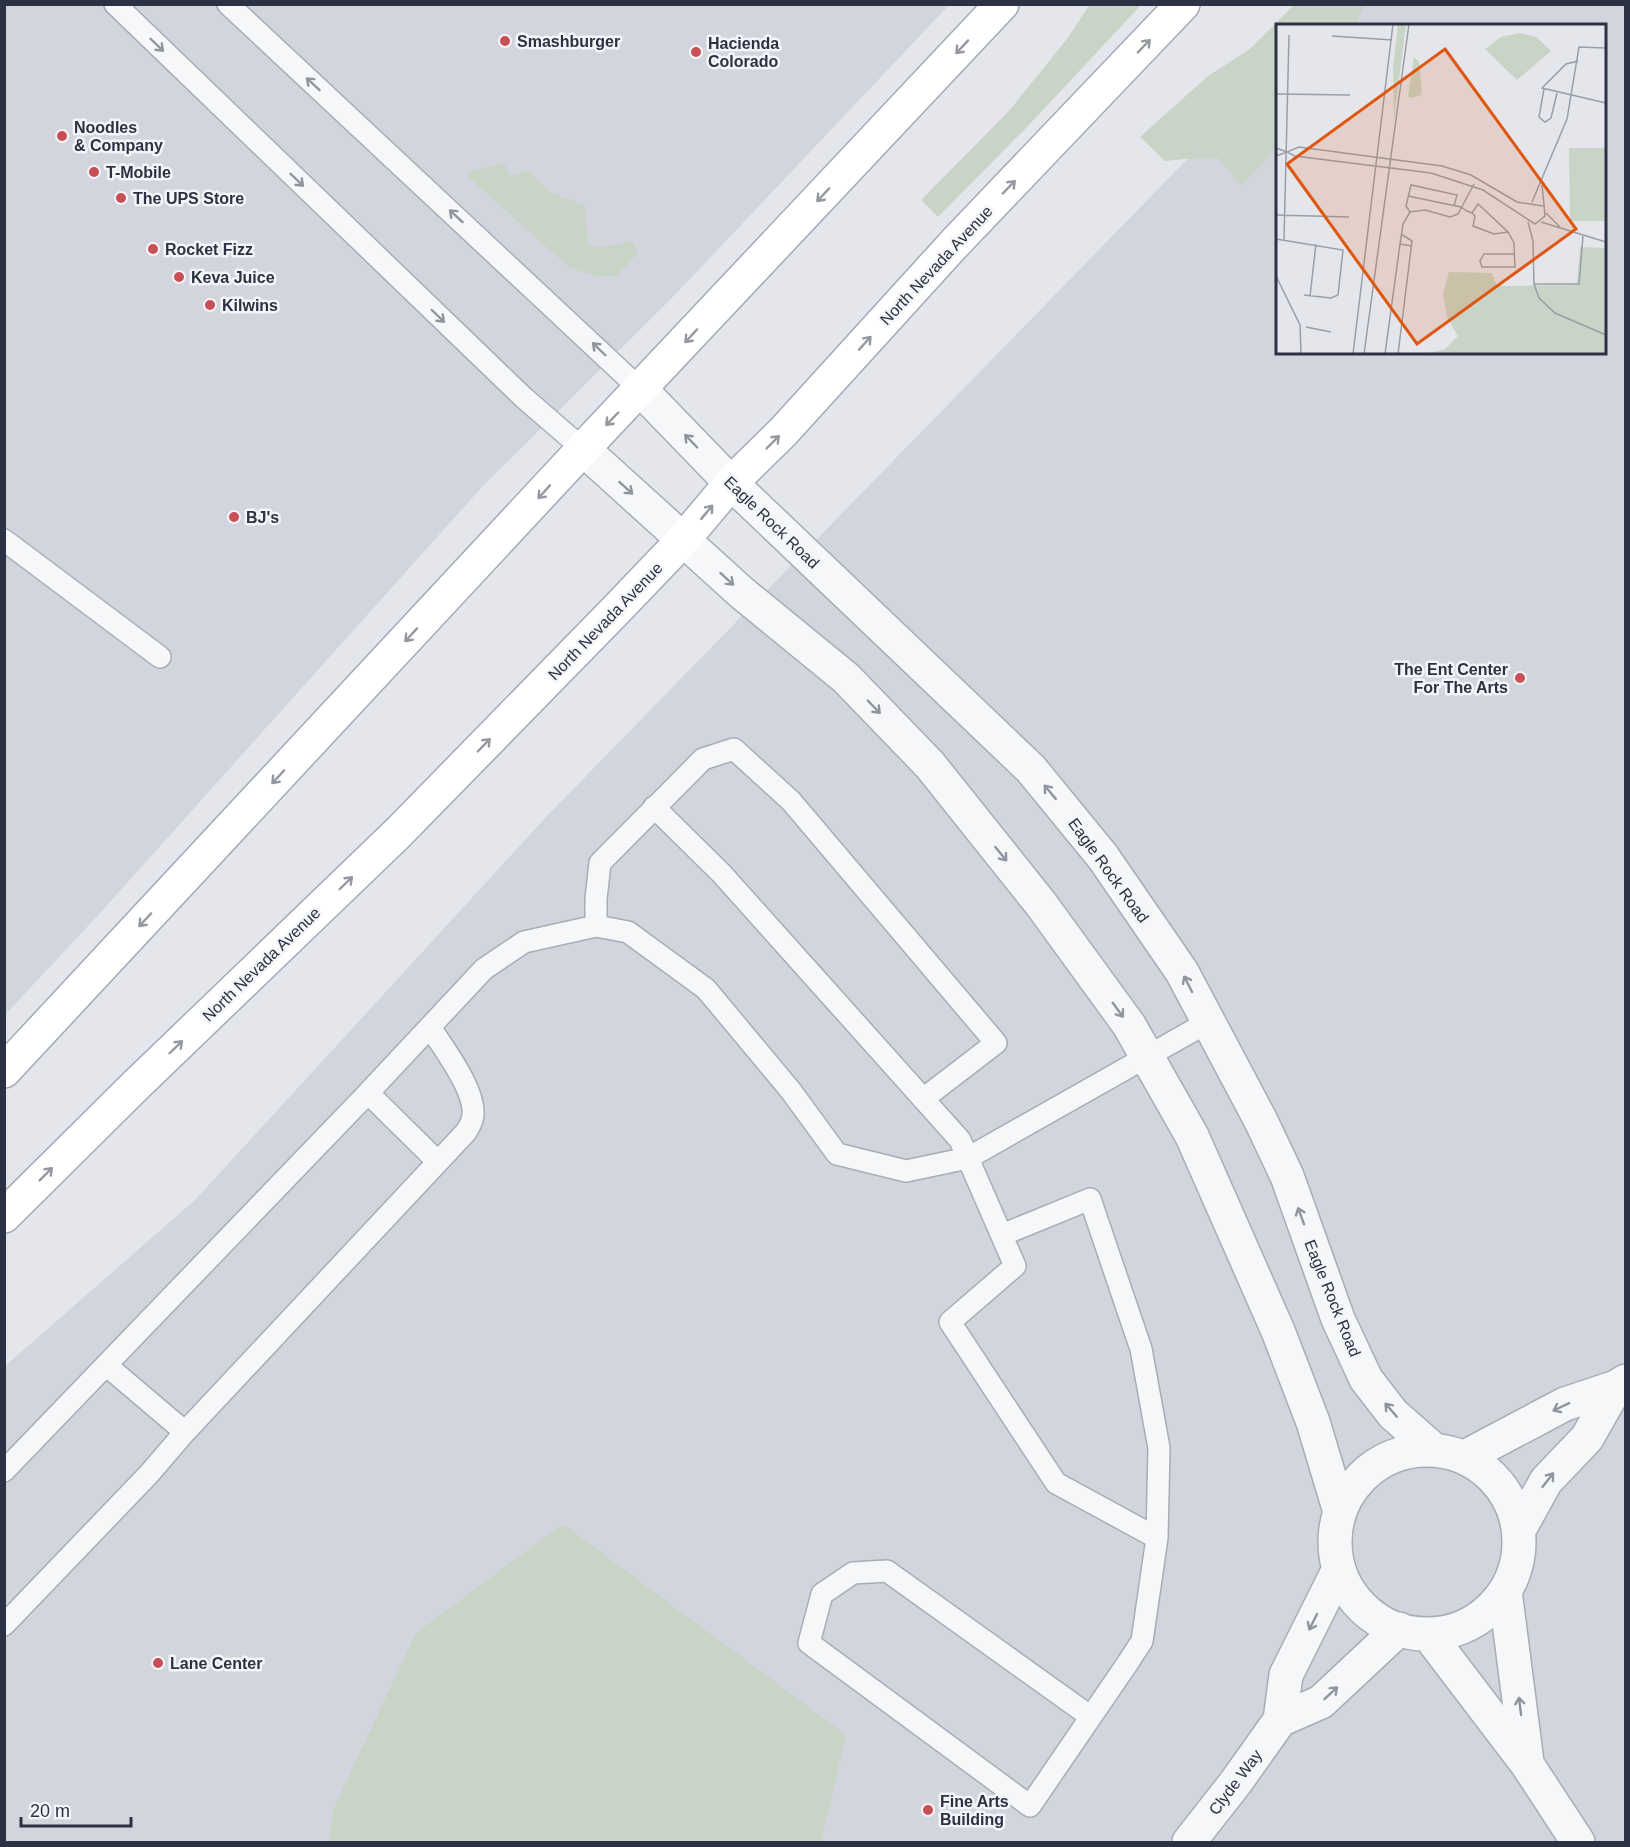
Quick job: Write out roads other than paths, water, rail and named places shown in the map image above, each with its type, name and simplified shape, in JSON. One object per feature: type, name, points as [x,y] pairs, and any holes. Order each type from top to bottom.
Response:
[{"type":"main road","points":[[4,1071],[583,449],[1002,4]]},
{"type":"main road","name":"North Nevada Avenue","points":[[4,1216],[399,832],[683,540],[731,483],[783,432],[954,244],[1183,4]]},
{"type":"street","name":"Eagle Rock Road","points":[[641,390],[731,483],[1031,769],[1103,857],[1182,972],[1261,1121],[1287,1176],[1338,1319],[1366,1379],[1393,1414],[1449,1454],[1491,1475],[1510,1500],[1519,1530],[1518,1562],[1505,1591],[1484,1615],[1456,1630],[1413,1632]]},
{"type":"street","points":[[583,449],[742,593],[846,678],[930,765],[1041,903],[1129,1025],[1192,1137],[1278,1331],[1313,1422],[1340,1512]]},
{"type":"street","points":[[1578,1842],[1527,1764],[1413,1632],[1373,1616],[1352,1595],[1339,1569],[1335,1541],[1340,1512],[1353,1486],[1374,1466],[1402,1453],[1449,1454],[1565,1404],[1621,1384]]},
{"type":"street","points":[[1519,1530],[1546,1480],[1587,1438],[1621,1384]]},
{"type":"street","points":[[1280,1720],[1286,1675],[1339,1569]]},
{"type":"street","points":[[1505,1591],[1527,1764]]},
{"type":"street","points":[[1280,1720],[1321,1702],[1413,1632]]},
{"type":"street","name":"Clyde Way","points":[[1189,1842],[1236,1782],[1280,1720]]},
{"type":"lane","points":[[115,4],[522,397],[583,449]]},
{"type":"lane","points":[[228,4],[641,390]]},
{"type":"lane","points":[[4,540],[160,657]]},
{"type":"lane","points":[[596,926],[600,863],[704,759],[734,749],[791,801],[996,1043],[923,1098]]},
{"type":"lane","points":[[654,807],[722,874],[960,1140],[1015,1266],[950,1322],[1056,1483],[1157,1538]]},
{"type":"lane","points":[[4,1471],[368,1093],[484,969],[524,942],[596,926],[628,932],[705,989],[791,1091],[837,1154],[906,1171],[968,1158],[1208,1022]]},
{"type":"lane","points":[[4,1625],[149,1474],[185,1432],[466,1132],[473,1119],[472,1100],[465,1084],[430,1027]]},
{"type":"lane","points":[[368,1093],[438,1162]]},
{"type":"lane","points":[[1002,1235],[1090,1199],[1142,1349],[1159,1448],[1157,1538],[1142,1641],[1091,1717],[1030,1806],[809,1643],[822,1594],[853,1573],[887,1572],[1091,1717]]},
{"type":"lane","points":[[106,1365],[185,1432]]},
{"type":"place","name":"Smashburger","points":[[505,41]]},
{"type":"place","name":"Hacienda Colorado","points":[[696,52]]},
{"type":"place","name":"Noodles & Company","points":[[62,136]]},
{"type":"place","name":"T-Mobile","points":[[94,172]]},
{"type":"place","name":"The UPS Store","points":[[121,198]]},
{"type":"place","name":"Rocket Fizz","points":[[153,249]]},
{"type":"place","name":"Keva Juice","points":[[179,277]]},
{"type":"place","name":"Kilwins","points":[[210,305]]},
{"type":"place","name":"BJ's","points":[[234,517]]},
{"type":"place","name":"The Ent Center For The Arts","points":[[1520,678]]},
{"type":"place","name":"Lane Center","points":[[158,1663]]},
{"type":"place","name":"Fine Arts Building","points":[[928,1810]]}]
